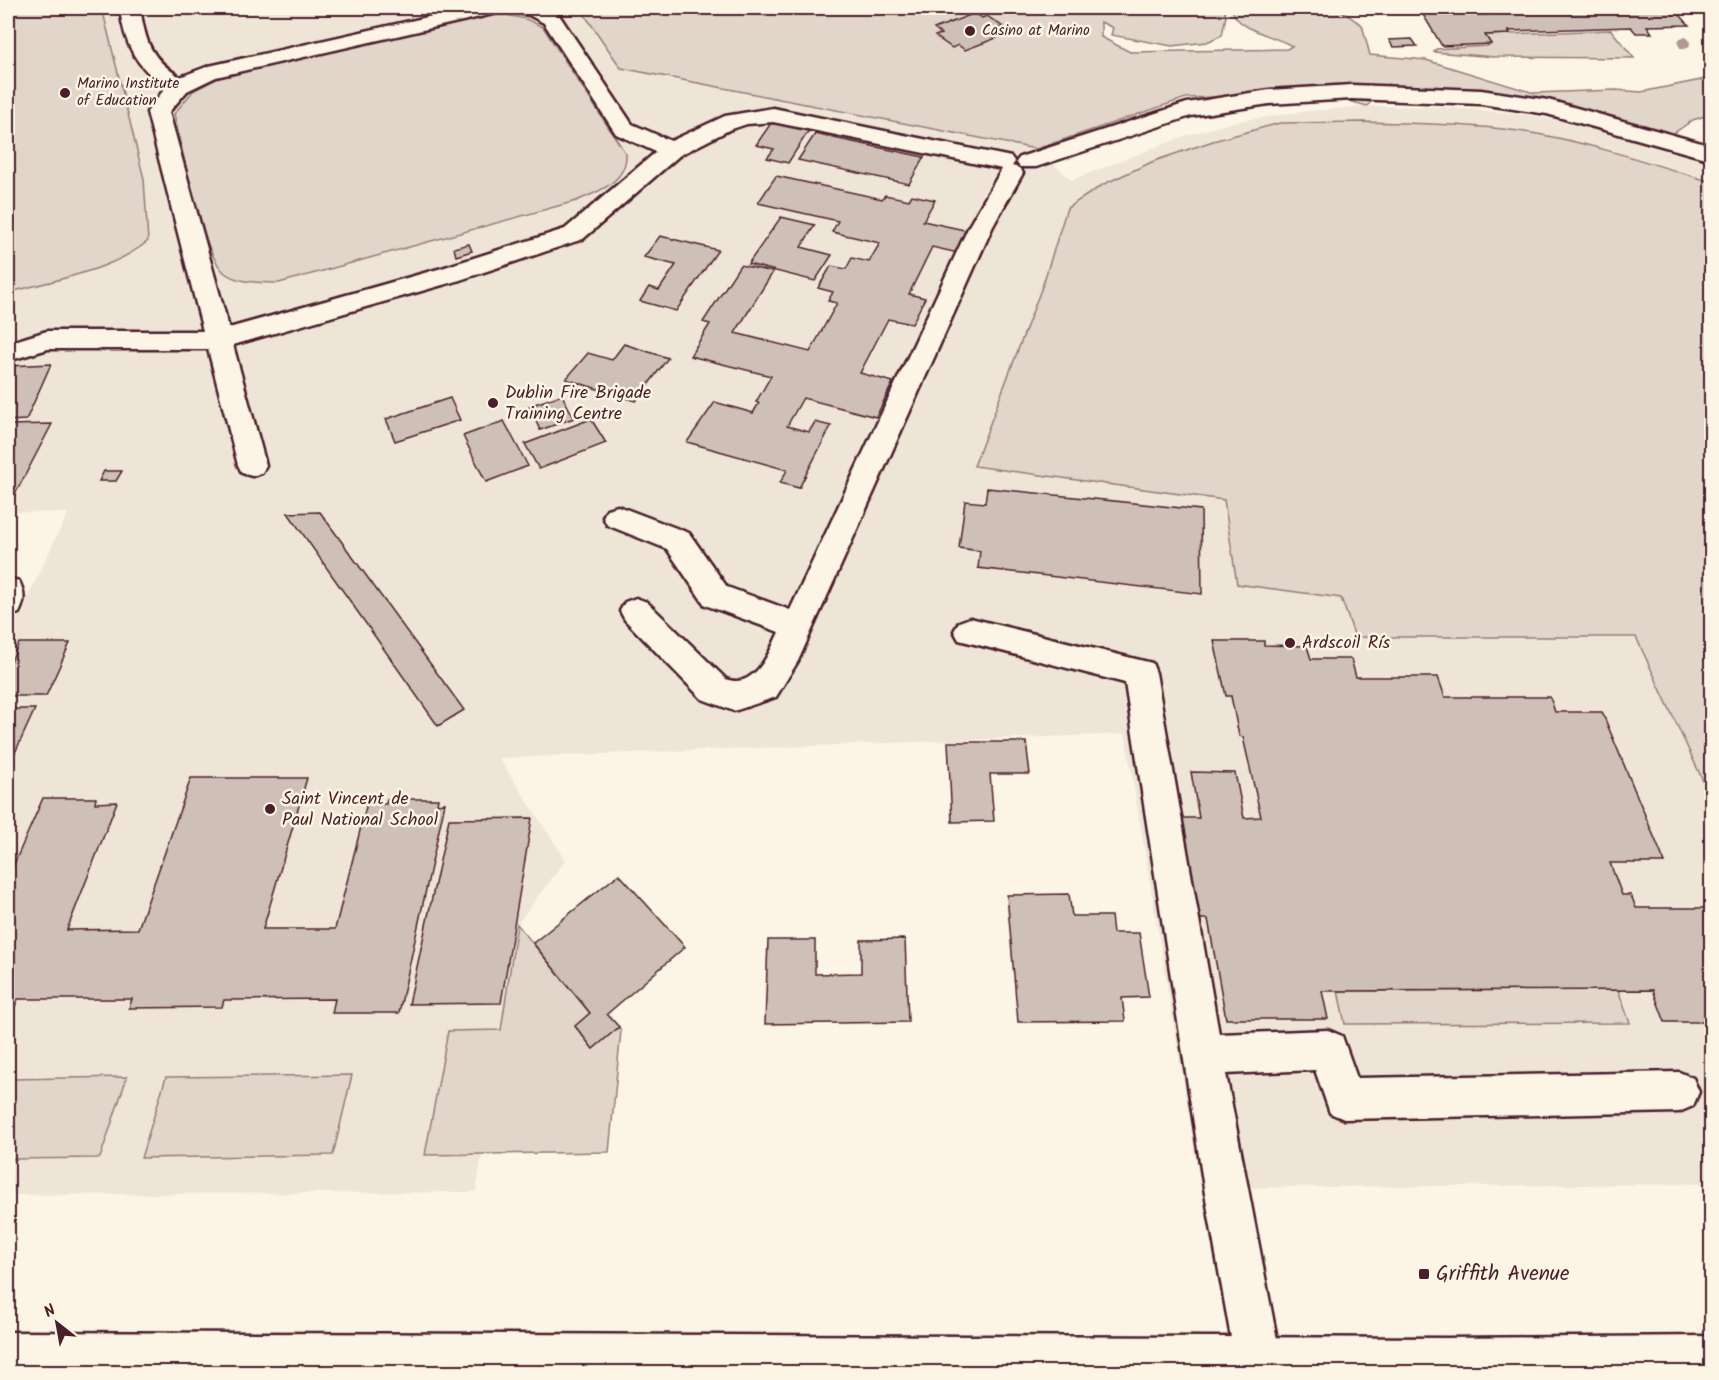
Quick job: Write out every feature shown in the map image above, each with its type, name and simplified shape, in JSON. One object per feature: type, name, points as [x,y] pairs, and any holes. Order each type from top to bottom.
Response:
[{"type":"main road","points":[[130,8],[133,39],[149,64],[179,86]]},
{"type":"main road","points":[[252,465],[158,112],[179,86],[209,72],[493,8]]},
{"type":"main road","points":[[519,8],[534,10],[552,19],[624,129],[672,150]]},
{"type":"main road","points":[[8,352],[47,340],[218,340],[451,274],[574,234],[672,150],[696,135],[740,118],[773,115],[1014,166],[1187,110],[1269,97],[1352,92],[1481,97],[1548,107],[1712,153]]},
{"type":"main road","points":[[636,611],[714,690],[734,697],[764,687],[782,661],[981,226],[1014,166]]},
{"type":"main road","points":[[618,517],[678,542],[716,596],[798,626]]},
{"type":"main road","points":[[8,590],[8,604]]},
{"type":"main road","points":[[970,631],[1140,673],[1203,1055],[1258,1360]]},
{"type":"main road","points":[[1203,1055],[1328,1050],[1344,1099],[1679,1092]]},
{"type":"main road","points":[[8,1355],[1258,1360],[1712,1359]]},
{"type":"shaded area","points":[[8,8],[580,8],[621,68],[1036,149],[1072,180],[1184,136],[1233,122],[1299,112],[1367,106],[1442,107],[1523,114],[1594,127],[1711,161],[1711,1184],[1201,1188],[1125,734],[499,758],[566,860],[517,924],[476,1192],[8,1195],[8,638],[68,513],[8,512]]},
{"type":"shaded area","name":"Marino Institute of Education","points":[[8,8],[102,8],[144,179],[148,241],[118,260],[100,267],[8,293],[8,276],[13,266],[8,238]]},
{"type":"shaded area","points":[[580,8],[1224,8],[1226,16],[1222,35],[1207,42],[1172,46],[1111,35],[1113,28],[1101,22],[1101,37],[1130,52],[1287,49],[1292,46],[1257,32],[1240,22],[1234,16],[1232,8],[1351,8],[1343,12],[1362,25],[1370,55],[1426,60],[1534,93],[1616,90],[1641,92],[1711,78],[1711,114],[1693,120],[1674,133],[1646,134],[1603,121],[1593,112],[1554,103],[1426,95],[1388,84],[1367,106],[1323,94],[1186,98],[1036,149],[621,68]]},
{"type":"shaded area","points":[[506,15],[526,19],[543,27],[626,154],[622,172],[610,185],[576,201],[279,283],[244,281],[225,273],[208,245],[174,114],[193,91],[220,77],[483,16]]},
{"type":"shaded area","points":[[1611,30],[1634,58],[1495,57],[1434,52],[1436,49],[1487,46],[1491,44],[1485,35]]},
{"type":"shaded area","points":[[1280,123],[1432,124],[1521,131],[1607,150],[1711,182],[1711,798],[1636,637],[1355,637],[1341,598],[1237,584],[1224,500],[974,466],[1043,284],[1067,208],[1104,184],[1154,161],[1213,141]]},
{"type":"shaded area","points":[[517,924],[590,1013],[575,1026],[593,1049],[619,1027],[621,1031],[609,1152],[425,1155],[448,1031],[501,1030]]},
{"type":"shaded area","points":[[1618,990],[1630,1023],[1345,1024],[1338,991]]},
{"type":"shaded area","points":[[352,1075],[333,1155],[141,1158],[166,1077]]},
{"type":"shaded area","points":[[127,1077],[100,1158],[8,1159],[8,1079]]},
{"type":"building","points":[[1419,8],[1465,8],[1470,15],[1496,14],[1492,8],[1674,8],[1689,25],[1647,26],[1652,33],[1636,33],[1631,27],[1508,31],[1510,34],[1485,35],[1491,44],[1442,46]]},
{"type":"building","name":"Casino at Marino","points":[[975,13],[982,18],[987,16],[1003,27],[999,28],[1007,34],[965,50],[958,45],[952,48],[935,36],[941,34],[934,29]]},
{"type":"building","points":[[1412,39],[1417,46],[1393,47],[1389,40]]},
{"type":"building","points":[[771,123],[809,130],[788,163],[767,158],[774,149],[756,145]]},
{"type":"building","points":[[815,134],[924,157],[909,184],[798,160]]},
{"type":"building","points":[[776,176],[882,199],[885,195],[909,200],[912,195],[935,200],[923,221],[969,231],[958,253],[932,247],[909,294],[925,298],[912,324],[888,319],[860,373],[893,382],[876,417],[803,398],[787,426],[809,432],[815,422],[831,426],[799,488],[780,483],[787,470],[687,442],[715,402],[753,413],[759,403],[756,402],[771,376],[690,356],[710,324],[703,322],[740,265],[773,272],[735,333],[810,352],[837,303],[828,301],[833,292],[818,288],[831,266],[846,269],[852,258],[869,262],[880,243],[832,232],[838,221],[758,203]]},
{"type":"building","points":[[781,217],[815,225],[801,247],[832,255],[815,281],[748,264]]},
{"type":"building","points":[[660,236],[718,250],[676,311],[640,301],[649,287],[659,290],[676,265],[644,257]]},
{"type":"building","points":[[469,244],[472,251],[456,256],[454,248]]},
{"type":"building","points":[[624,344],[668,358],[636,401],[566,379],[588,353],[612,360]]},
{"type":"building","points":[[51,364],[26,420],[8,421],[8,366]]},
{"type":"building","points":[[562,395],[574,418],[540,430],[529,406]]},
{"type":"building","points":[[450,398],[460,420],[395,441],[386,419]]},
{"type":"building","points":[[591,419],[606,443],[539,469],[525,444]]},
{"type":"building","points":[[504,421],[528,466],[486,482],[463,436]]},
{"type":"building","points":[[52,424],[12,500],[8,500],[8,425]]},
{"type":"building","points":[[104,471],[122,471],[116,481],[99,481]]},
{"type":"building","points":[[987,488],[1201,510],[1202,594],[978,568],[980,551],[959,548],[965,501],[985,503]]},
{"type":"building","points":[[320,512],[464,710],[438,726],[288,513]]},
{"type":"building","points":[[1214,641],[1264,641],[1264,645],[1307,646],[1311,659],[1351,659],[1356,677],[1438,677],[1445,697],[1550,697],[1555,712],[1602,712],[1665,863],[1610,863],[1622,895],[1631,895],[1636,908],[1712,908],[1712,1022],[1665,1022],[1653,990],[1322,991],[1328,1019],[1226,1019],[1208,919],[1195,919],[1178,818],[1199,818],[1191,772],[1235,773],[1244,818],[1261,817],[1243,737],[1239,736],[1231,696],[1226,696]]},
{"type":"building","points":[[19,643],[70,643],[46,696],[8,696],[8,668]]},
{"type":"building","points":[[8,709],[35,709],[8,768]]},
{"type":"building","points":[[948,742],[1026,742],[1030,774],[990,774],[994,821],[952,822]]},
{"type":"building","points":[[191,778],[307,778],[263,929],[335,929],[367,803],[386,804],[387,799],[438,799],[437,804],[445,803],[399,1013],[332,1013],[335,999],[224,1000],[222,1007],[129,1008],[132,999],[18,999],[12,1014],[8,1014],[8,872],[11,871],[43,798],[96,798],[95,803],[117,802],[67,930],[138,929]]},
{"type":"building","points":[[532,818],[501,1003],[409,1004],[449,819]]},
{"type":"building","points":[[619,874],[685,947],[607,1014],[619,1027],[593,1049],[575,1026],[590,1013],[533,943]]},
{"type":"building","points":[[1069,894],[1072,916],[1111,916],[1113,933],[1139,933],[1149,997],[1122,998],[1125,1021],[1018,1022],[1007,895]]},
{"type":"building","points":[[905,939],[908,1022],[765,1024],[768,940],[815,940],[815,974],[861,973],[861,940]]},
{"type":"place","name":"Casino at Marino","points":[[970,31]]},
{"type":"place","name":"Marino Institute of Education","points":[[65,93]]},
{"type":"place","name":"Dublin Fire Brigade Training Centre","points":[[493,403]]},
{"type":"place","name":"Ardscoil Rís","points":[[1290,643]]},
{"type":"place","name":"Saint Vincent de Paul National School","points":[[270,809]]},
{"type":"place","name":"Griffith Avenue","points":[[1424,1274]]}]
